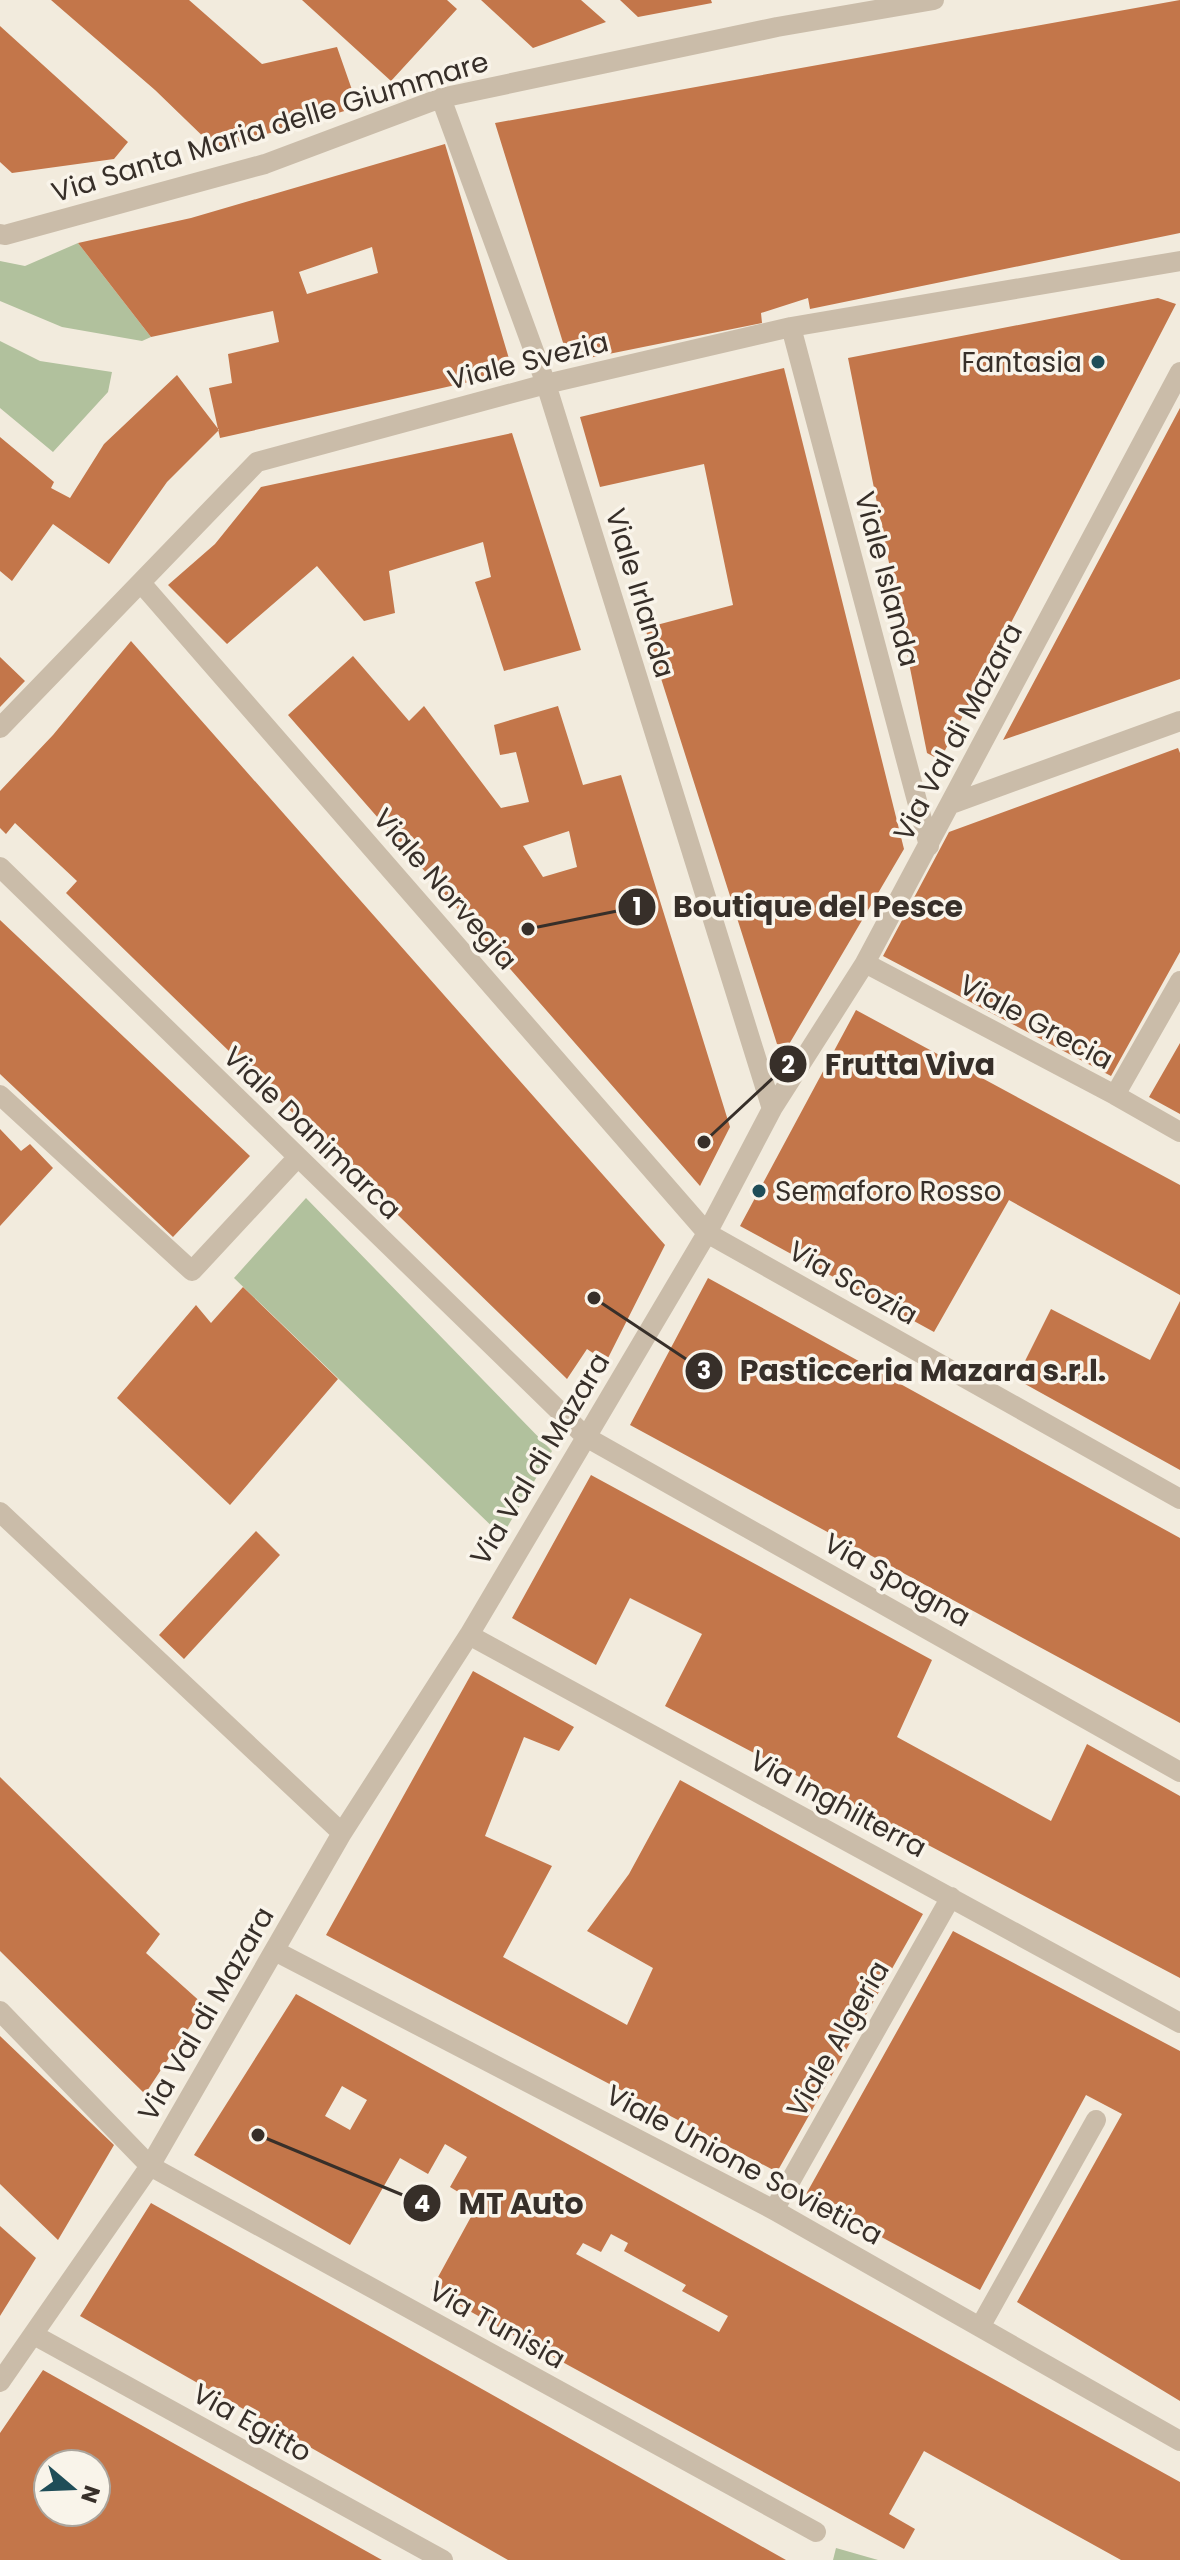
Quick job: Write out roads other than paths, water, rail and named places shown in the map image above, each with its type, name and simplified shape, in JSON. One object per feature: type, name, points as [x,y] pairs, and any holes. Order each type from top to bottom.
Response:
[{"type":"street","name":"Via Santa Maria delle Giummare","points":[[0,234],[265,164],[441,98],[777,27],[934,0]]},
{"type":"street","name":"Viale Irlanda","points":[[441,98],[546,384],[772,1109]]},
{"type":"street","name":"Viale Svezia","points":[[0,728],[257,462],[546,384],[791,327],[1180,261]]},
{"type":"street","name":"Viale Islanda","points":[[791,327],[929,846]]},
{"type":"street","name":"Via Val di Mazara","points":[[0,2382],[150,2166],[342,1833],[469,1635],[707,1233],[772,1109],[865,963],[1180,372]]},
{"type":"street","name":"Viale Norvegia","points":[[141,583],[707,1233]]},
{"type":"street","points":[[951,804],[1180,721]]},
{"type":"street","name":"Viale Danimarca","points":[[0,867],[586,1437]]},
{"type":"street","name":"Viale Grecia","points":[[865,963],[1180,1132]]},
{"type":"street","points":[[1115,1095],[1180,981]]},
{"type":"street","points":[[0,1095],[192,1271],[297,1158]]},
{"type":"street","name":"Via Scozia","points":[[707,1233],[1180,1499]]},
{"type":"street","name":"Via Spagna","points":[[586,1437],[1180,1772]]},
{"type":"street","points":[[0,1512],[342,1833]]},
{"type":"street","name":"Via Inghilterra","points":[[469,1635],[1180,2023]]},
{"type":"street","name":"Viale Algeria","points":[[774,2210],[951,1897]]},
{"type":"street","name":"Viale Unione Sovietica","points":[[275,1951],[774,2210],[1180,2441]]},
{"type":"street","name":"Via Tunisia","points":[[0,2011],[150,2166],[816,2532]]},
{"type":"street","points":[[980,2327],[1096,2120]]},
{"type":"street","name":"Via Egitto","points":[[34,2335],[443,2560]]},
{"type":"place","name":"Fantasia","points":[[1098,362]]},
{"type":"place","name":"Boutique del Pesce","points":[[528,929]]},
{"type":"place","name":"Frutta Viva","points":[[704,1142]]},
{"type":"place","name":"Semaforo Rosso","points":[[759,1191]]},
{"type":"place","name":"Pasticceria Mazara s.r.l.","points":[[594,1298]]},
{"type":"place","name":"MT Auto","points":[[258,2135]]}]
